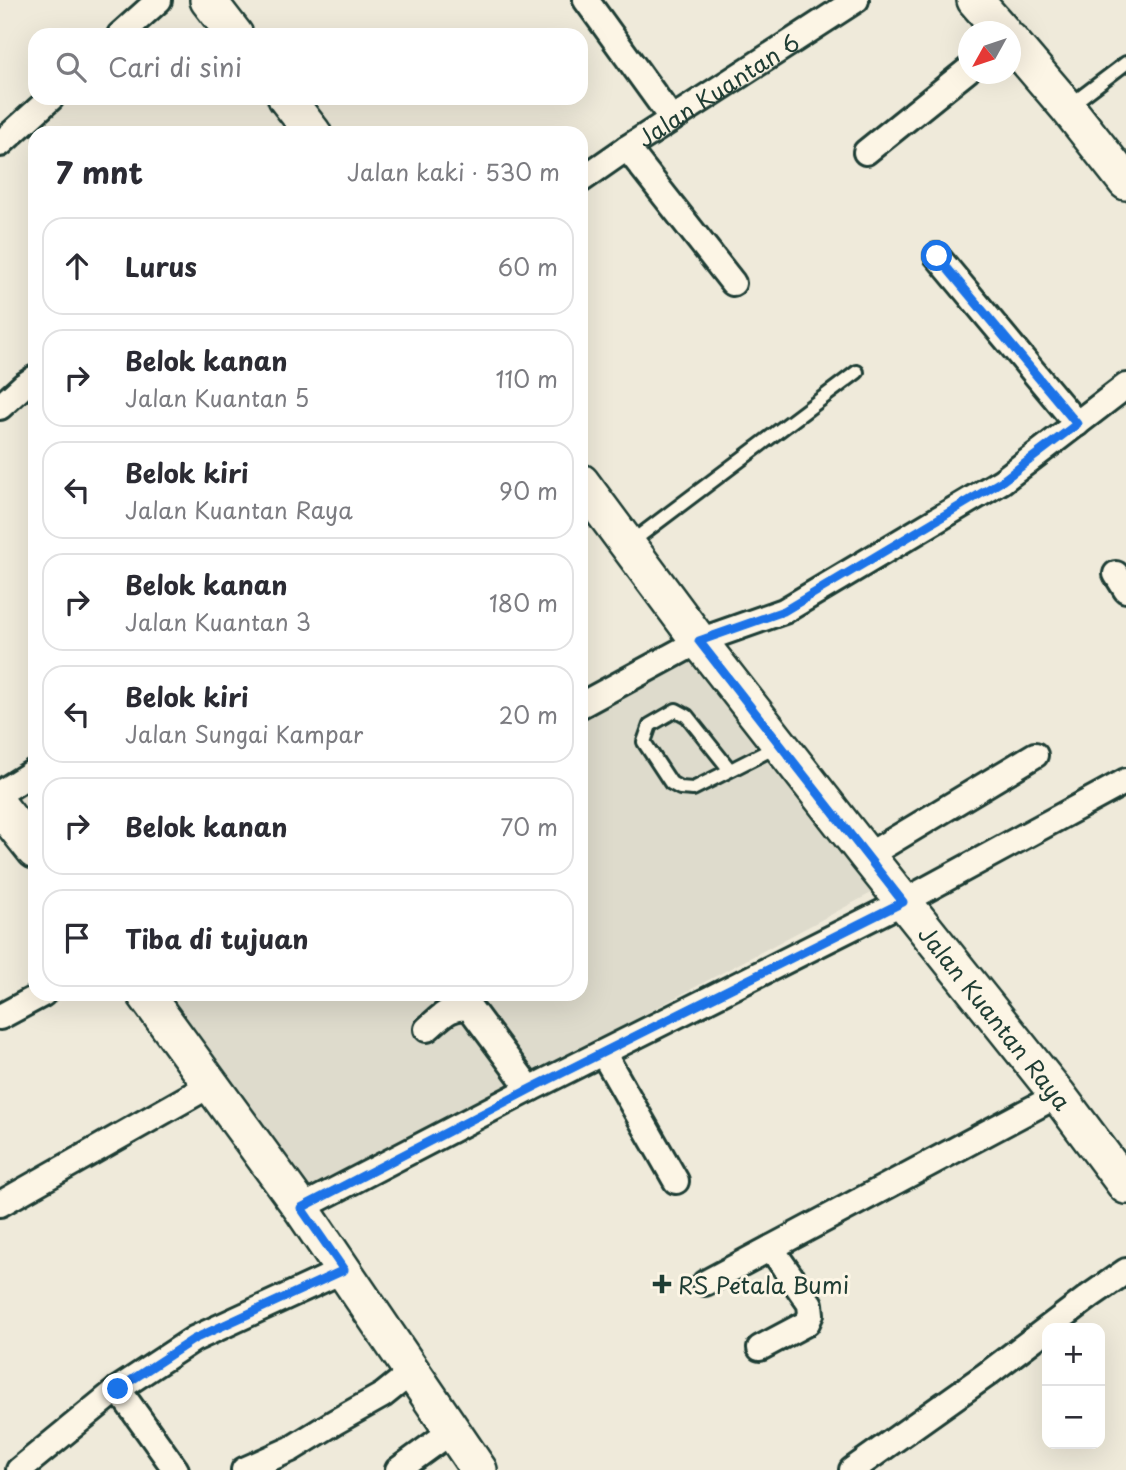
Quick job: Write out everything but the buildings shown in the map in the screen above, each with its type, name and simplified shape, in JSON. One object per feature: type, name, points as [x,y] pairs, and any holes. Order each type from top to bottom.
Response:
[{"type":"street","points":[[128,28],[159,0]]},
{"type":"street","points":[[208,0],[230,28]]},
{"type":"street","points":[[586,0],[673,119]]},
{"type":"street","name":"Jalan Kuantan 6","points":[[588,175],[856,0]]},
{"type":"street","points":[[975,0],[993,21]]},
{"type":"street","points":[[1021,53],[1126,182]]},
{"type":"street","points":[[866,152],[958,78]]},
{"type":"street","points":[[0,144],[43,105]]},
{"type":"street","points":[[291,105],[308,126]]},
{"type":"street","points":[[627,148],[733,283]]},
{"type":"street","points":[[937,256],[1077,424]]},
{"type":"street","points":[[0,407],[28,383]]},
{"type":"street","points":[[588,701],[699,641],[784,611],[1002,481],[1126,386]]},
{"type":"street","name":"Jalan Kuantan Raya","points":[[588,492],[699,641],[1058,1095],[1126,1186]]},
{"type":"street","points":[[867,856],[1035,755]]},
{"type":"street","points":[[0,793],[28,775]]},
{"type":"street","points":[[301,1208],[530,1089],[903,902],[1126,780]]},
{"type":"street","points":[[0,807],[28,842]]},
{"type":"street","points":[[0,1017],[30,1001]]},
{"type":"street","points":[[150,1001],[301,1208],[479,1470]]},
{"type":"street","points":[[427,1029],[450,1010],[471,1008],[530,1089]]},
{"type":"street","points":[[603,1053],[676,1181]]},
{"type":"street","points":[[0,1204],[212,1084]]},
{"type":"street","points":[[705,1283],[1058,1095]]},
{"type":"street","points":[[760,1348],[807,1323],[811,1314],[810,1304],[771,1248]]},
{"type":"street","points":[[19,1470],[118,1389],[194,1339],[344,1270]]},
{"type":"street","points":[[852,1470],[986,1375],[1126,1270]]},
{"type":"street","points":[[244,1470],[291,1449],[383,1395],[413,1371]]},
{"type":"street","points":[[118,1389],[176,1470]]},
{"type":"street","points":[[398,1470],[453,1430]]},
{"type":"lane","points":[[1067,107],[1126,63]]},
{"type":"lane","points":[[627,545],[857,372]]},
{"type":"lane","points":[[730,770],[687,716],[677,710],[650,725],[644,742],[671,783],[680,788],[693,789],[780,745]]},
{"type":"shaded area","points":[[690,662],[703,667],[877,890],[308,1194],[172,1001],[588,1001],[588,716]]},
{"type":"place","name":"RS Petala Bumi","points":[[662,1284]]},
{"type":"route","points":[[118,1389],[194,1339],[344,1270],[301,1208],[530,1089],[903,902],[699,641],[784,611],[1002,481],[1077,424],[937,256]]}]
